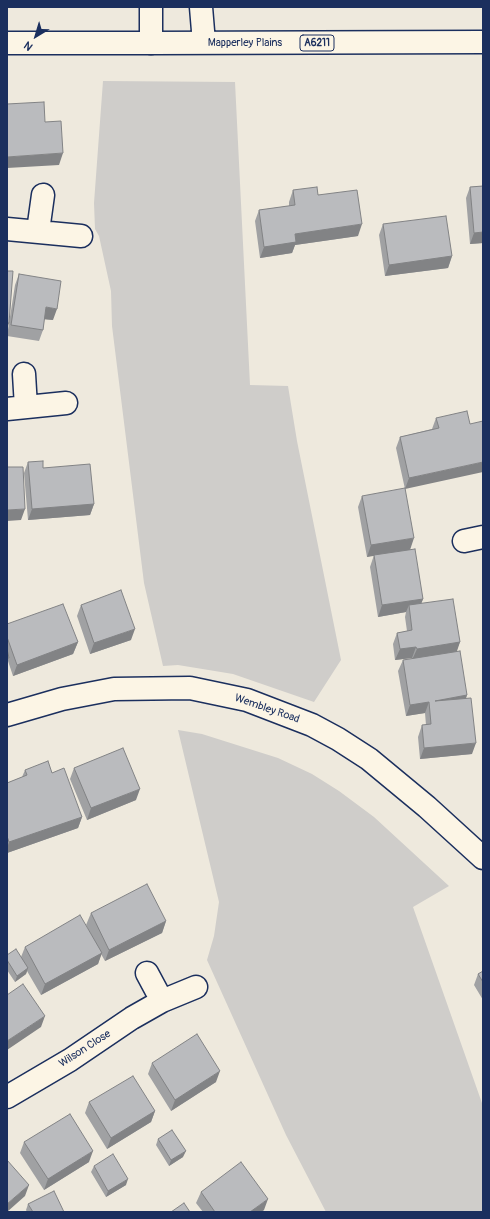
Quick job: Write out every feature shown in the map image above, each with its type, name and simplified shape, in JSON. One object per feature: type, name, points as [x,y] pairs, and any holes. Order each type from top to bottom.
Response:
[{"type":"street","points":[[151,7],[151,43]]},
{"type":"street","points":[[201,7],[204,43]]},
{"type":"street","name":"Mapperley Plains","points":[[7,43],[483,42]]},
{"type":"street","points":[[38,232],[43,195]]},
{"type":"street","points":[[7,229],[81,236]]},
{"type":"street","points":[[24,374],[17,408],[66,403]]},
{"type":"street","name":"Wembley Road","points":[[7,715],[62,699],[114,689],[190,688],[247,700],[312,725],[338,739],[369,760],[480,850]]},
{"type":"street","points":[[147,973],[162,1001]]},
{"type":"street","name":"Wilson Close","points":[[7,1097],[70,1060],[132,1018],[162,1001],[196,987]]},
{"type":"shaded area","points":[[103,81],[235,82],[250,385],[288,386],[297,441],[341,660],[314,702],[233,674],[178,665],[163,666],[144,583],[112,326],[111,291],[99,236],[95,229],[94,203]]},
{"type":"shaded area","points":[[178,730],[202,734],[278,758],[312,774],[339,791],[374,817],[449,886],[413,907],[483,1106],[483,1212],[326,1212],[286,1135],[207,960],[214,936],[219,902]]},
{"type":"building","points":[[44,102],[45,122],[61,121],[63,153],[7,157],[7,104]]},
{"type":"building","points":[[483,186],[483,232],[474,233],[470,187]]},
{"type":"building","points":[[317,187],[318,195],[357,190],[362,224],[295,234],[296,242],[264,247],[259,210],[295,205],[293,190]]},
{"type":"building","points":[[446,216],[452,256],[389,265],[383,224]]},
{"type":"building","points":[[7,271],[13,271],[9,323],[7,323]]},
{"type":"building","points":[[19,274],[61,281],[57,309],[46,307],[43,330],[11,325]]},
{"type":"building","points":[[467,411],[470,424],[483,421],[483,462],[409,478],[400,437],[439,428],[436,418]]},
{"type":"building","points":[[43,461],[43,468],[90,464],[94,504],[32,509],[28,462]]},
{"type":"building","points":[[7,467],[23,467],[25,509],[7,510]]},
{"type":"building","points":[[405,488],[414,538],[371,545],[362,496]]},
{"type":"building","points":[[415,549],[423,599],[382,605],[374,555]]},
{"type":"building","points":[[121,590],[135,629],[94,643],[81,605]]},
{"type":"building","points":[[453,599],[460,642],[417,649],[416,647],[400,649],[397,633],[412,630],[409,605]]},
{"type":"building","points":[[63,604],[78,642],[17,665],[7,637],[7,624]]},
{"type":"building","points":[[460,651],[467,695],[435,701],[471,698],[476,743],[424,748],[422,725],[431,724],[429,702],[410,705],[403,660]]},
{"type":"building","points":[[123,748],[140,789],[91,808],[74,768]]},
{"type":"building","points":[[48,761],[52,773],[64,768],[82,817],[9,842],[7,836],[7,783],[27,775],[25,770]]},
{"type":"building","points":[[147,884],[166,921],[109,950],[91,913]]},
{"type":"building","points":[[80,915],[102,953],[45,984],[25,947]]},
{"type":"building","points":[[16,949],[28,968],[17,976],[7,960],[7,955]]},
{"type":"building","points":[[483,971],[483,982],[478,974]]},
{"type":"building","points":[[23,984],[45,1016],[7,1041],[7,995]]},
{"type":"building","points":[[197,1034],[220,1071],[175,1100],[152,1063]]},
{"type":"building","points":[[133,1076],[155,1111],[111,1138],[89,1102]]},
{"type":"building","points":[[70,1114],[93,1151],[48,1179],[24,1142]]},
{"type":"building","points":[[172,1130],[186,1151],[171,1160],[158,1139]]},
{"type":"building","points":[[113,1154],[128,1179],[108,1191],[94,1166]]},
{"type":"building","points":[[7,1160],[29,1185],[7,1204]]},
{"type":"building","points":[[241,1162],[268,1199],[250,1212],[215,1212],[201,1192]]},
{"type":"building","points":[[54,1191],[64,1212],[33,1212],[28,1204]]},
{"type":"building","points":[[184,1203],[190,1212],[171,1212]]}]
